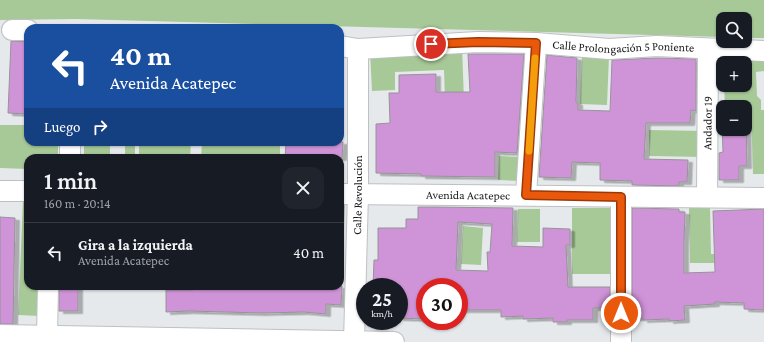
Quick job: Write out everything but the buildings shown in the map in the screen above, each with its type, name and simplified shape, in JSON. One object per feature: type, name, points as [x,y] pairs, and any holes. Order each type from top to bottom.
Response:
[{"type":"street","name":"Calle Prolongación 5 Poniente","points":[[349,48],[478,42],[536,43],[609,49],[656,46],[764,51]]},
{"type":"street","points":[[526,195],[536,43]]},
{"type":"street","name":"Calle Revolución","points":[[349,48],[349,194],[354,342]]},
{"type":"street","name":"Andador 19","points":[[707,197],[708,49]]},
{"type":"street","points":[[0,191],[24,191]]},
{"type":"street","name":"Avenida Acatepec","points":[[349,194],[764,198]]},
{"type":"street","points":[[621,197],[621,342]]},
{"type":"street","points":[[47,336],[48,290]]},
{"type":"street","points":[[0,335],[47,336],[79,339],[394,342]]},
{"type":"green space","points":[[0,0],[764,0],[764,38],[752,38],[752,12],[716,12],[716,37],[344,26],[344,24],[256,24],[76,19],[0,20]]},
{"type":"green space","points":[[462,47],[464,100],[445,101],[444,70],[395,72],[395,90],[372,91],[370,51]]},
{"type":"green space","points":[[582,55],[609,56],[607,105],[580,104]]},
{"type":"green space","points":[[764,60],[764,71],[756,72],[757,96],[761,100],[761,110],[764,110],[764,174],[753,174],[752,100],[725,100],[724,92],[752,92],[752,61]]},
{"type":"green space","points":[[0,125],[24,125],[24,146],[58,146],[58,154],[24,154],[24,169],[0,168]]},
{"type":"green space","points":[[649,130],[704,131],[703,157],[649,156]]},
{"type":"green space","points":[[84,146],[110,146],[110,154],[84,154]]},
{"type":"green space","points":[[125,146],[135,146],[135,154],[125,154]]},
{"type":"green space","points":[[139,146],[191,146],[190,154],[139,154]]},
{"type":"green space","points":[[202,146],[280,146],[280,154],[201,154]]},
{"type":"green space","points":[[499,156],[521,157],[519,181],[498,180]]},
{"type":"green space","points":[[23,202],[24,290],[42,290],[40,316],[18,315]]},
{"type":"green space","points":[[344,204],[345,204],[344,228]]},
{"type":"green space","points":[[572,208],[615,208],[615,274],[572,274]]},
{"type":"green space","points":[[689,208],[710,208],[711,254],[719,254],[719,263],[690,263]]},
{"type":"green space","points":[[518,209],[540,209],[540,242],[517,242]]},
{"type":"green space","points":[[463,226],[483,228],[481,265],[461,264]]},
{"type":"slow traffic","points":[[529,151],[535,58]]},
{"type":"route","points":[[431,44],[478,42],[536,43],[526,195],[621,197],[621,313]]}]
